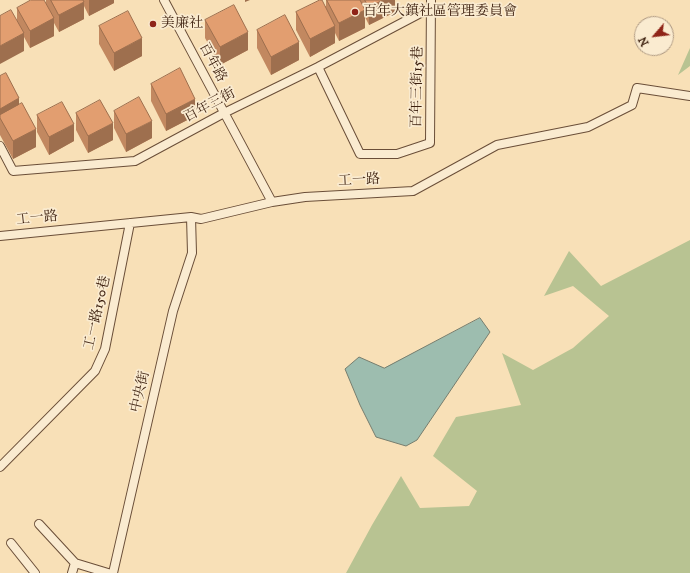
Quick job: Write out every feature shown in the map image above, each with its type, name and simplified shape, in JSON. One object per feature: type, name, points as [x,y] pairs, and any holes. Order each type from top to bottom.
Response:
[{"type":"street","name":"百年路","points":[[164,0],[272,202]]},
{"type":"street","name":"百年三街","points":[[0,146],[13,171],[135,161],[224,113],[318,67],[431,4]]},
{"type":"street","name":"百年三街15巷","points":[[318,67],[360,154],[397,154],[430,143],[431,4]]},
{"type":"street","name":"工一路","points":[[0,236],[191,217],[201,219],[272,202],[305,196],[413,191],[497,145],[588,127],[632,105],[637,88],[690,96]]},
{"type":"street","name":"中央街","points":[[113,573],[173,311],[192,253],[191,217]]},
{"type":"street","name":"工一路150巷","points":[[0,467],[95,371],[105,349],[130,223]]},
{"type":"street","points":[[39,524],[75,563],[108,573]]},
{"type":"street","points":[[11,543],[35,573]]},
{"type":"street","points":[[72,573],[75,563]]},
{"type":"green space","points":[[690,48],[690,66],[678,75]]},
{"type":"green space","points":[[690,240],[690,573],[346,573],[401,476],[420,508],[469,506],[477,491],[433,456],[456,417],[521,405],[502,353],[533,370],[573,348],[609,316],[573,286],[544,296],[569,251],[601,286]]},
{"type":"shaded area","points":[[480,318],[490,332],[417,440],[406,446],[376,437],[360,405],[345,369],[359,357],[384,368]]},
{"type":"building","points":[[31,0],[44,0],[54,18],[30,31],[17,8]]},
{"type":"building","points":[[51,0],[83,0],[84,2],[59,15]]},
{"type":"building","points":[[322,0],[335,26],[310,39],[296,12]]},
{"type":"building","points":[[327,0],[360,0],[365,10],[339,23]]},
{"type":"building","points":[[365,0],[383,0],[369,7]]},
{"type":"building","points":[[234,5],[248,32],[220,47],[205,20]]},
{"type":"building","points":[[11,10],[24,33],[0,46],[0,16]]},
{"type":"building","points":[[128,11],[142,38],[114,53],[99,26]]},
{"type":"building","points":[[285,15],[299,42],[271,57],[257,30]]},
{"type":"building","points":[[180,68],[195,99],[166,114],[151,84]]},
{"type":"building","points":[[6,73],[19,98],[0,109],[0,76]]},
{"type":"building","points":[[139,97],[152,121],[126,134],[114,111]]},
{"type":"building","points":[[100,100],[113,123],[88,136],[76,113]]},
{"type":"building","points":[[62,102],[74,124],[49,137],[37,115]]},
{"type":"building","points":[[22,103],[36,129],[13,141],[0,118],[0,115]]},
{"type":"place","name":"百年大鎮社區管理委員會","points":[[355,12]]},
{"type":"place","name":"美廉社","points":[[153,24]]}]
